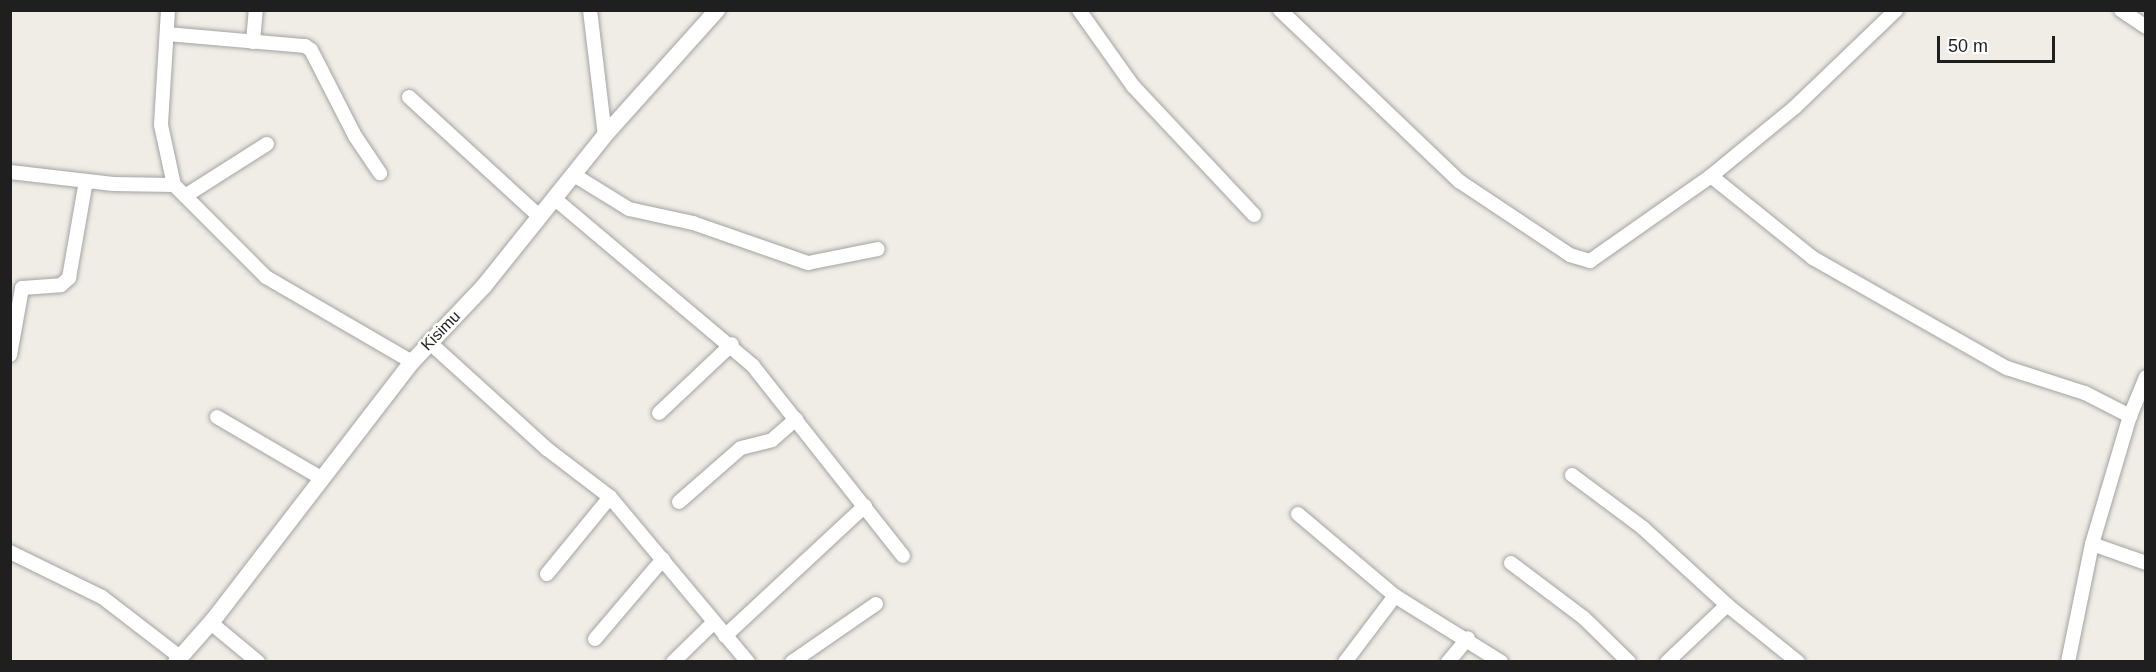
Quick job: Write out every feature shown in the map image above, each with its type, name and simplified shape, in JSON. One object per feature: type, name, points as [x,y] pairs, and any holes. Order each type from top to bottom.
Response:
[{"type":"street","points":[[168,10],[161,81],[161,125],[174,185],[266,277],[412,362]]},
{"type":"street","points":[[253,42],[256,10]]},
{"type":"street","points":[[590,10],[594,64],[606,135]]},
{"type":"street","name":"Kisimu","points":[[178,659],[211,623],[412,362],[484,286],[538,215],[555,199],[606,135],[717,10]]},
{"type":"street","points":[[1079,10],[1133,86],[1254,215]]},
{"type":"street","points":[[1280,10],[1459,181],[1578,260],[1590,261],[1599,257],[1711,176],[1795,107],[1896,10]]},
{"type":"street","points":[[2121,10],[2145,27]]},
{"type":"street","points":[[167,34],[311,50],[355,136],[380,173]]},
{"type":"street","points":[[409,97],[538,215]]},
{"type":"street","points":[[185,196],[267,144]]},
{"type":"street","points":[[10,172],[86,181],[174,185]]},
{"type":"street","points":[[574,175],[629,209],[693,224],[808,263],[878,249]]},
{"type":"street","points":[[1711,176],[1813,258],[2007,368],[2085,393],[2130,416]]},
{"type":"street","points":[[10,355],[22,288],[61,285],[69,278],[86,181]]},
{"type":"street","points":[[555,199],[732,344],[796,419],[903,556]]},
{"type":"street","points":[[429,342],[547,449],[610,497],[748,662]]},
{"type":"street","points":[[659,413],[732,344]]},
{"type":"street","points":[[2068,662],[2092,544],[2130,416],[2145,377]]},
{"type":"street","points":[[216,417],[321,478]]},
{"type":"street","points":[[679,502],[741,448],[772,440],[796,419]]},
{"type":"street","points":[[1572,476],[1643,528],[1727,605],[1797,662]]},
{"type":"street","points":[[547,574],[610,497]]},
{"type":"street","points":[[725,636],[865,506]]},
{"type":"street","points":[[1298,514],[1395,596],[1468,638],[1501,662]]},
{"type":"street","points":[[2092,544],[2145,563]]},
{"type":"street","points":[[10,552],[102,597],[178,659]]},
{"type":"street","points":[[596,639],[663,560]]},
{"type":"street","points":[[1511,563],[1584,618],[1629,662]]},
{"type":"street","points":[[1346,662],[1395,596]]},
{"type":"street","points":[[792,662],[876,604]]},
{"type":"street","points":[[1666,662],[1727,605]]},
{"type":"street","points":[[672,662],[714,622]]},
{"type":"street","points":[[211,623],[258,662]]},
{"type":"street","points":[[1448,662],[1468,638]]}]
